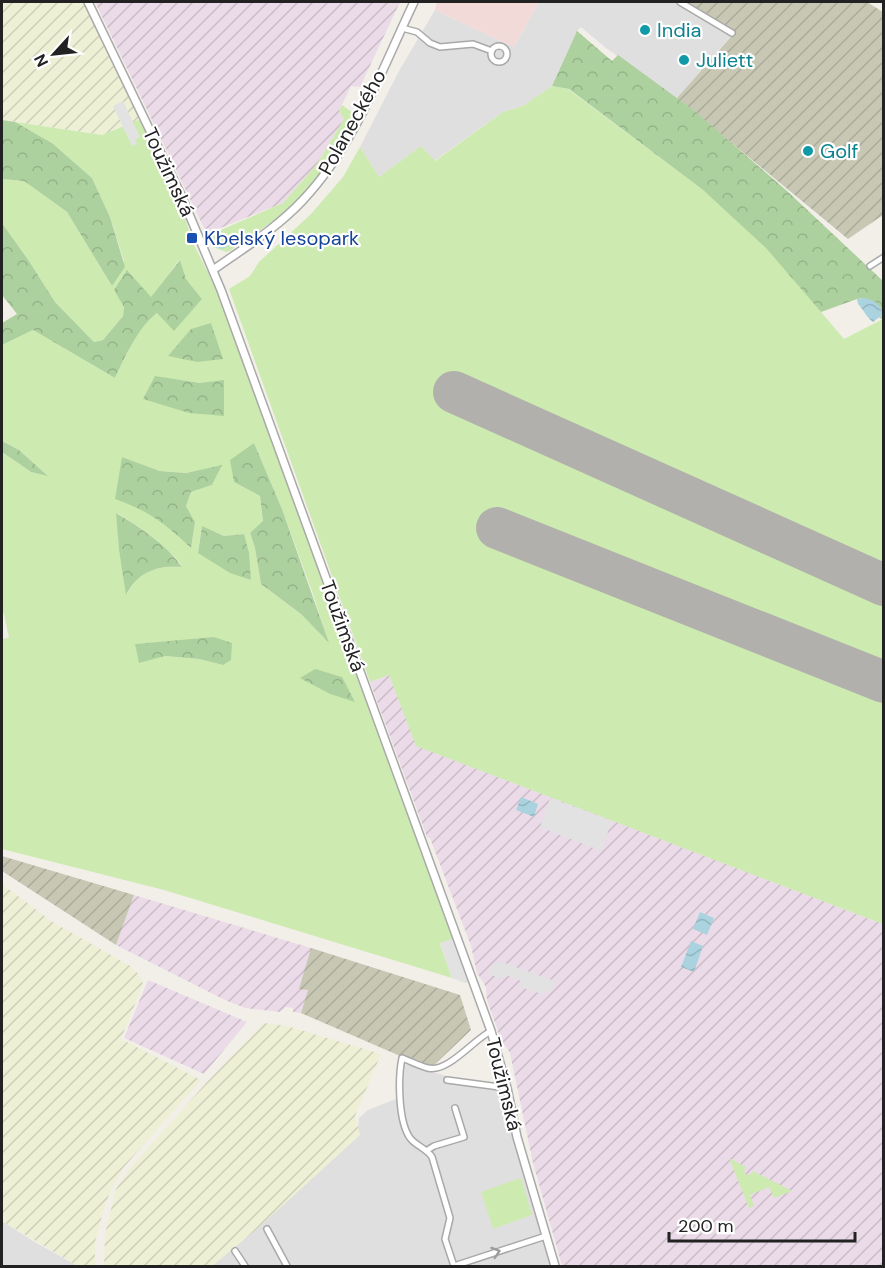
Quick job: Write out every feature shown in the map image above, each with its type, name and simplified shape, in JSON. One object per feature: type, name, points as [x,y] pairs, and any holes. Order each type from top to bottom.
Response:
[{"type":"street","name":"Toužimská","points":[[88,2],[181,195],[213,270],[491,1031],[507,1088],[517,1137],[555,1266]]},
{"type":"street","name":"Polaneckého","points":[[213,270],[282,219],[318,183],[352,130],[414,2]]},
{"type":"street","points":[[680,2],[732,33]]},
{"type":"street","points":[[402,27],[417,32],[430,43],[440,47],[473,44],[492,51]]},
{"type":"street","points":[[870,267],[884,257]]},
{"type":"street","points":[[491,1031],[479,1037],[441,1068],[430,1069],[402,1058],[400,1089],[406,1130],[415,1143],[432,1157],[450,1218],[445,1239],[454,1266],[546,1236]]},
{"type":"street","points":[[447,1080],[507,1088]]},
{"type":"street","points":[[455,1108],[466,1145]]},
{"type":"street","points":[[426,1150],[464,1137]]},
{"type":"street","points":[[267,1229],[287,1266]]},
{"type":"street","points":[[235,1251],[245,1266]]},
{"type":"shaded area","points":[[2,2],[83,2],[141,119],[102,135],[2,120]]},
{"type":"shaded area","points":[[95,2],[400,2],[360,87],[351,86],[339,111],[344,119],[317,164],[283,203],[208,233]]},
{"type":"shaded area","points":[[437,2],[539,2],[514,47],[435,10]]},
{"type":"shaded area","points":[[539,2],[687,2],[735,31],[677,98],[606,48],[581,27],[577,31],[552,86],[523,106],[503,112],[434,161],[421,146],[379,177],[360,147],[399,71],[435,10],[514,47]]},
{"type":"shaded area","points":[[687,2],[867,2],[883,12],[883,215],[848,239],[677,98],[735,32]]},
{"type":"shaded area","points":[[123,101],[140,137],[135,140],[137,144],[132,146],[113,106]]},
{"type":"shaded area","points":[[389,675],[417,746],[883,924],[883,1266],[562,1266],[533,1163],[510,1053],[501,1040],[487,1000],[486,987],[477,973],[471,946],[430,838],[427,837],[370,682]]},
{"type":"shaded area","points":[[550,798],[612,821],[601,851],[540,827]]},
{"type":"shaded area","points":[[2,856],[134,895],[116,945],[2,871]]},
{"type":"shaded area","points":[[2,884],[51,921],[132,967],[140,976],[143,984],[121,1039],[201,1080],[123,1168],[110,1192],[102,1216],[95,1242],[95,1266],[78,1266],[2,1221]]},
{"type":"shaded area","points":[[134,895],[311,948],[300,988],[308,990],[301,1013],[293,1012],[293,1008],[286,1007],[280,1012],[245,1008],[116,945]]},
{"type":"shaded area","points":[[457,937],[466,962],[462,964],[469,982],[465,983],[452,978],[440,943]]},
{"type":"shaded area","points":[[311,948],[460,995],[471,1030],[430,1069],[301,1013],[308,990],[299,989]]},
{"type":"shaded area","points":[[502,962],[555,981],[551,993],[545,990],[542,994],[519,987],[521,981],[507,975],[503,979],[488,974],[491,965]]},
{"type":"shaded area","points":[[148,980],[247,1022],[204,1074],[124,1038]]},
{"type":"shaded area","points":[[264,1023],[287,1026],[381,1054],[355,1116],[360,1135],[258,1228],[212,1266],[104,1266],[105,1234],[116,1189],[130,1168],[207,1082]]},
{"type":"shaded area","points":[[398,1062],[502,1092],[551,1266],[209,1266],[357,1137],[359,1118],[368,1110],[396,1099]]},
{"type":"shaded area","points":[[2,1221],[33,1241],[78,1266],[2,1266]]},
{"type":"green space","points":[[577,31],[612,61],[618,55],[692,109],[786,190],[883,281],[883,319],[879,318],[882,315],[864,298],[821,312],[766,248],[703,190],[569,89],[552,86]]},
{"type":"green space","points":[[552,86],[568,89],[703,190],[767,248],[844,339],[883,319],[883,924],[416,746],[389,675],[370,682],[229,289],[250,276],[259,262],[311,214],[343,177],[360,147],[379,177],[421,146],[435,161],[503,112],[523,106]]},
{"type":"green space","points":[[342,105],[353,113],[354,117],[331,158],[303,195],[280,216],[230,251],[226,252],[213,247],[207,236],[283,203],[317,164],[344,119],[339,111]]},
{"type":"green space","points":[[141,119],[178,196],[193,243],[216,289],[455,938],[440,944],[452,978],[164,890],[2,849],[2,639],[9,638],[2,611],[2,452],[31,472],[47,475],[19,450],[2,441],[2,345],[33,330],[115,378],[132,343],[150,318],[167,309],[202,299],[186,279],[179,260],[151,298],[128,271],[123,316],[103,340],[94,342],[55,302],[2,223],[2,179],[24,181],[67,212],[112,286],[124,261],[110,217],[92,178],[52,143],[15,122],[102,135]],"holes":[[[155,377],[201,383],[223,408],[223,415]],[[254,443],[282,509],[328,642],[301,614],[261,584],[255,548],[250,534],[263,521],[260,496],[234,482]],[[122,457],[160,471],[186,473],[221,466],[212,485],[191,492],[186,506],[195,522],[191,548],[166,525],[144,510]],[[117,513],[160,543],[182,566],[165,567],[143,574],[127,594],[119,550]],[[202,526],[224,536],[244,534],[213,561],[198,552]],[[176,641],[223,665],[199,659],[165,656],[135,644]]]},
{"type":"green space","points":[[2,120],[15,122],[52,143],[92,178],[110,217],[125,267],[112,286],[67,212],[24,181],[2,179]]},
{"type":"green space","points":[[2,223],[55,302],[94,342],[103,340],[123,316],[124,307],[114,290],[127,270],[151,297],[180,260],[186,279],[202,299],[174,331],[157,313],[150,319],[133,343],[115,378],[33,330],[2,345],[2,323],[17,314],[2,295]]},
{"type":"green space","points":[[211,323],[223,359],[197,362],[168,356],[191,329]]},
{"type":"green space","points":[[155,376],[200,383],[224,380],[224,416],[189,413],[143,399]]},
{"type":"green space","points":[[2,441],[19,450],[48,476],[31,472],[2,452]]},
{"type":"green space","points":[[254,443],[282,509],[329,643],[301,614],[261,584],[250,533],[263,521],[260,496],[234,482],[230,460]]},
{"type":"green space","points":[[122,457],[160,471],[186,473],[222,465],[212,485],[191,492],[186,506],[195,522],[191,548],[156,519],[115,499]]},
{"type":"green space","points":[[116,513],[160,543],[182,567],[165,567],[150,571],[136,580],[126,595]]},
{"type":"green space","points":[[202,526],[224,536],[244,534],[249,553],[251,580],[230,573],[198,553]]},
{"type":"green space","points":[[214,637],[232,643],[231,660],[223,665],[199,659],[165,656],[139,663],[135,644]]},
{"type":"green space","points":[[315,669],[342,677],[355,702],[330,694],[300,678]]},
{"type":"green space","points":[[729,1158],[746,1167],[744,1171],[747,1175],[753,1171],[792,1191],[774,1198],[769,1187],[750,1195],[754,1206],[749,1208]]},
{"type":"green space","points":[[520,1178],[532,1215],[493,1229],[481,1192]]},
{"type":"water","points":[[864,298],[879,305],[882,315],[873,322],[858,304],[857,299]]},
{"type":"water","points":[[521,797],[538,804],[534,817],[516,810]]},
{"type":"water","points":[[700,912],[714,918],[707,935],[693,929]]},
{"type":"water","points":[[691,941],[703,946],[694,972],[681,967]]},
{"type":"waterway","points":[[214,246],[222,248],[238,240]]},
{"type":"runway","points":[[454,392],[884,585]]},
{"type":"runway","points":[[497,528],[884,682]]},
{"type":"place","name":"India","points":[[645,30]]},
{"type":"place","name":"Juliett","points":[[684,60]]},
{"type":"place","name":"Golf","points":[[808,151]]},
{"type":"place","name":"Kbelský lesopark","points":[[192,238]]}]
